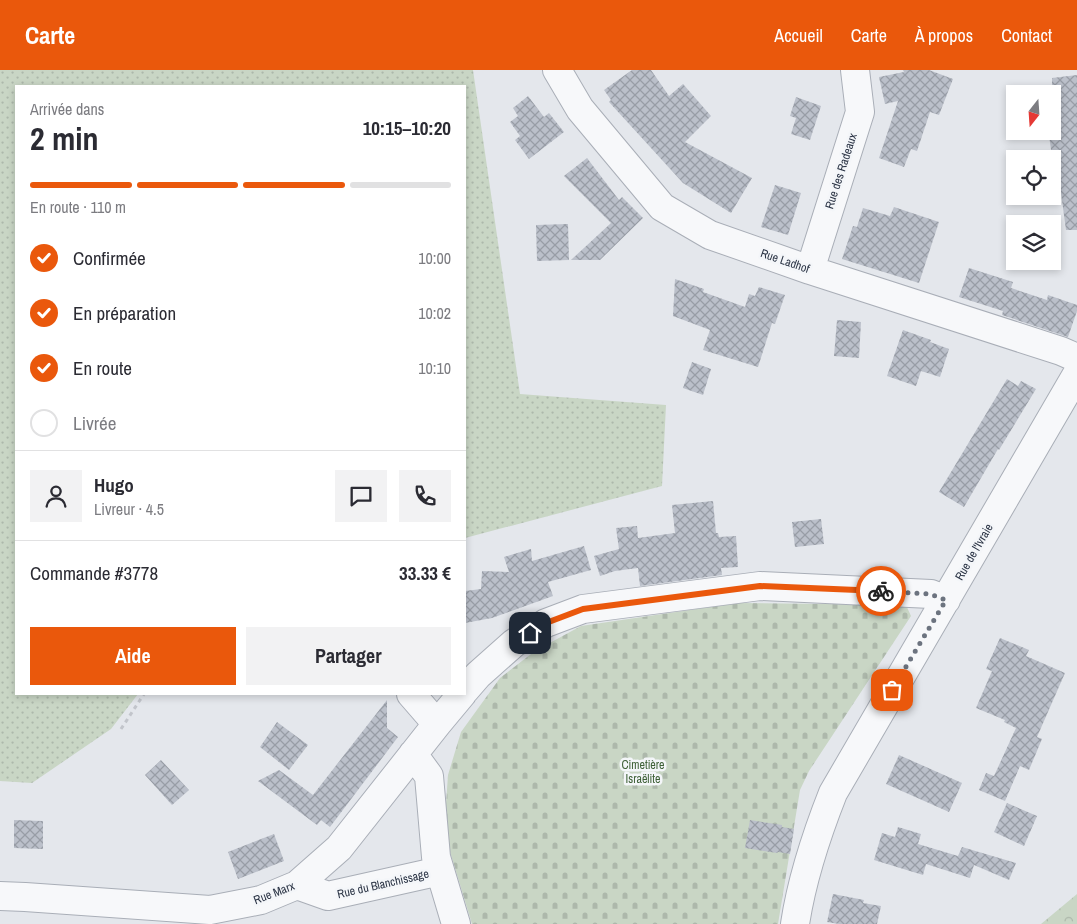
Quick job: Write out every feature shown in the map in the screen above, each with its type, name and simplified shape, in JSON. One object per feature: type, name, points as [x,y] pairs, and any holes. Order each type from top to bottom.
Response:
[{"type":"street","name":"Rue Ladhof","points":[[557,70],[580,109],[662,207],[710,235],[810,270],[1061,351],[1077,358]]},
{"type":"street","name":"Rue des Radeaux","points":[[810,270],[860,112],[854,70]]},
{"type":"street","name":"Rue de l'Ivraie","points":[[795,924],[798,902],[816,838],[833,793],[1077,374]]},
{"type":"street","points":[[466,689],[478,675],[514,643],[546,623],[583,609],[760,586],[930,594],[946,600]]},
{"type":"street","points":[[412,695],[437,724]]},
{"type":"street","name":"Rue Marx","points":[[0,896],[25,897],[209,917],[261,900],[297,885],[338,848],[461,695]]},
{"type":"street","name":"Rue du Blanchissage","points":[[413,754],[428,776],[436,857],[456,924]]},
{"type":"street","name":"Rue du Blanchissage","points":[[297,885],[328,896],[440,870]]},
{"type":"path","points":[[120,729],[143,695]]},
{"type":"green space","points":[[0,70],[473,70],[520,394],[666,405],[662,486],[466,538],[466,85],[15,85],[15,695],[137,695],[111,729],[32,783],[0,781]]},
{"type":"green space","name":"Cimetière Israëlite","points":[[737,603],[906,605],[911,616],[809,771],[800,790],[778,924],[472,924],[444,832],[448,775],[461,732],[500,678],[535,651],[581,626]]},
{"type":"green space","points":[[1077,894],[1077,924],[1041,924]]},
{"type":"building","points":[[632,70],[651,70],[669,96],[683,84],[711,116],[685,142],[752,178],[731,213],[683,183],[609,102],[611,100],[604,90]]},
{"type":"building","points":[[903,70],[929,70],[953,79],[939,115],[930,112],[917,151],[911,149],[904,167],[879,158],[898,101],[885,104],[879,77],[904,72]]},
{"type":"building","points":[[1077,75],[1077,230],[1066,230],[1061,193],[1061,150],[1051,150],[1050,140],[1061,140],[1061,85],[1052,85],[1052,78]]},
{"type":"building","points":[[528,96],[544,117],[549,113],[564,132],[529,159],[515,140],[520,136],[510,122],[518,116],[513,108]]},
{"type":"building","points":[[796,97],[821,106],[810,140],[791,134],[796,118],[790,116]]},
{"type":"building","points":[[587,158],[619,200],[622,197],[643,218],[600,260],[571,260],[611,223],[564,176]]},
{"type":"building","points":[[775,185],[801,193],[788,235],[761,227]]},
{"type":"building","points":[[894,207],[939,222],[919,283],[842,259],[853,226],[857,227],[863,208],[890,216]]},
{"type":"building","points":[[568,224],[569,260],[537,261],[536,225]]},
{"type":"building","points":[[969,268],[1013,282],[1011,288],[1047,300],[1048,295],[1077,305],[1077,311],[1068,337],[1002,315],[1003,311],[959,297]]},
{"type":"building","points":[[675,279],[704,289],[703,292],[745,307],[749,294],[755,296],[759,287],[785,295],[775,324],[772,323],[758,367],[703,350],[710,330],[673,316]]},
{"type":"building","points":[[837,320],[861,322],[859,358],[834,356]]},
{"type":"building","points":[[903,330],[949,349],[940,377],[921,371],[916,386],[887,376]]},
{"type":"building","points":[[692,362],[711,369],[703,395],[683,388]]},
{"type":"building","points":[[1007,379],[1018,386],[1021,381],[1036,389],[964,507],[939,492]]},
{"type":"building","points":[[713,501],[716,533],[718,533],[719,537],[736,536],[738,567],[721,568],[722,575],[640,586],[638,568],[615,571],[600,576],[594,556],[619,549],[616,528],[637,526],[638,538],[675,533],[672,505]]},
{"type":"building","points":[[821,519],[824,544],[795,547],[792,522]]},
{"type":"building","points":[[584,546],[591,570],[548,582],[553,596],[492,618],[466,623],[466,591],[481,589],[482,571],[509,572],[504,557],[531,549],[532,561]]},
{"type":"building","points":[[1000,638],[1029,650],[1026,656],[1065,673],[1037,737],[1042,739],[1029,770],[1020,766],[1005,801],[979,790],[986,773],[994,776],[1016,728],[1004,722],[1005,720],[976,708],[992,671],[986,669]]},
{"type":"building","points":[[387,700],[387,728],[398,737],[330,827],[321,820],[317,825],[258,781],[279,770],[313,795]]},
{"type":"building","points":[[277,722],[308,745],[289,770],[260,747]]},
{"type":"building","points":[[899,755],[962,783],[949,812],[886,784]]},
{"type":"building","points":[[161,760],[189,790],[172,805],[145,775]]},
{"type":"building","points":[[1007,803],[1037,816],[1024,846],[994,832]]},
{"type":"building","points":[[14,820],[43,821],[43,849],[14,848]]},
{"type":"building","points":[[750,820],[782,825],[782,827],[794,829],[790,854],[745,848]]},
{"type":"building","points":[[898,827],[921,834],[918,844],[958,856],[962,847],[1016,863],[1009,880],[974,865],[970,878],[926,864],[923,875],[874,860],[882,833],[895,837]]},
{"type":"building","points":[[274,834],[284,861],[238,879],[228,852]]},
{"type":"building","points":[[833,894],[864,900],[863,903],[881,906],[877,924],[839,924],[827,922]]},
{"type":"way so far","points":[[881,591],[930,594],[946,600],[892,690]]},
{"type":"route","points":[[530,633],[546,623],[583,609],[760,586],[881,591]]}]
